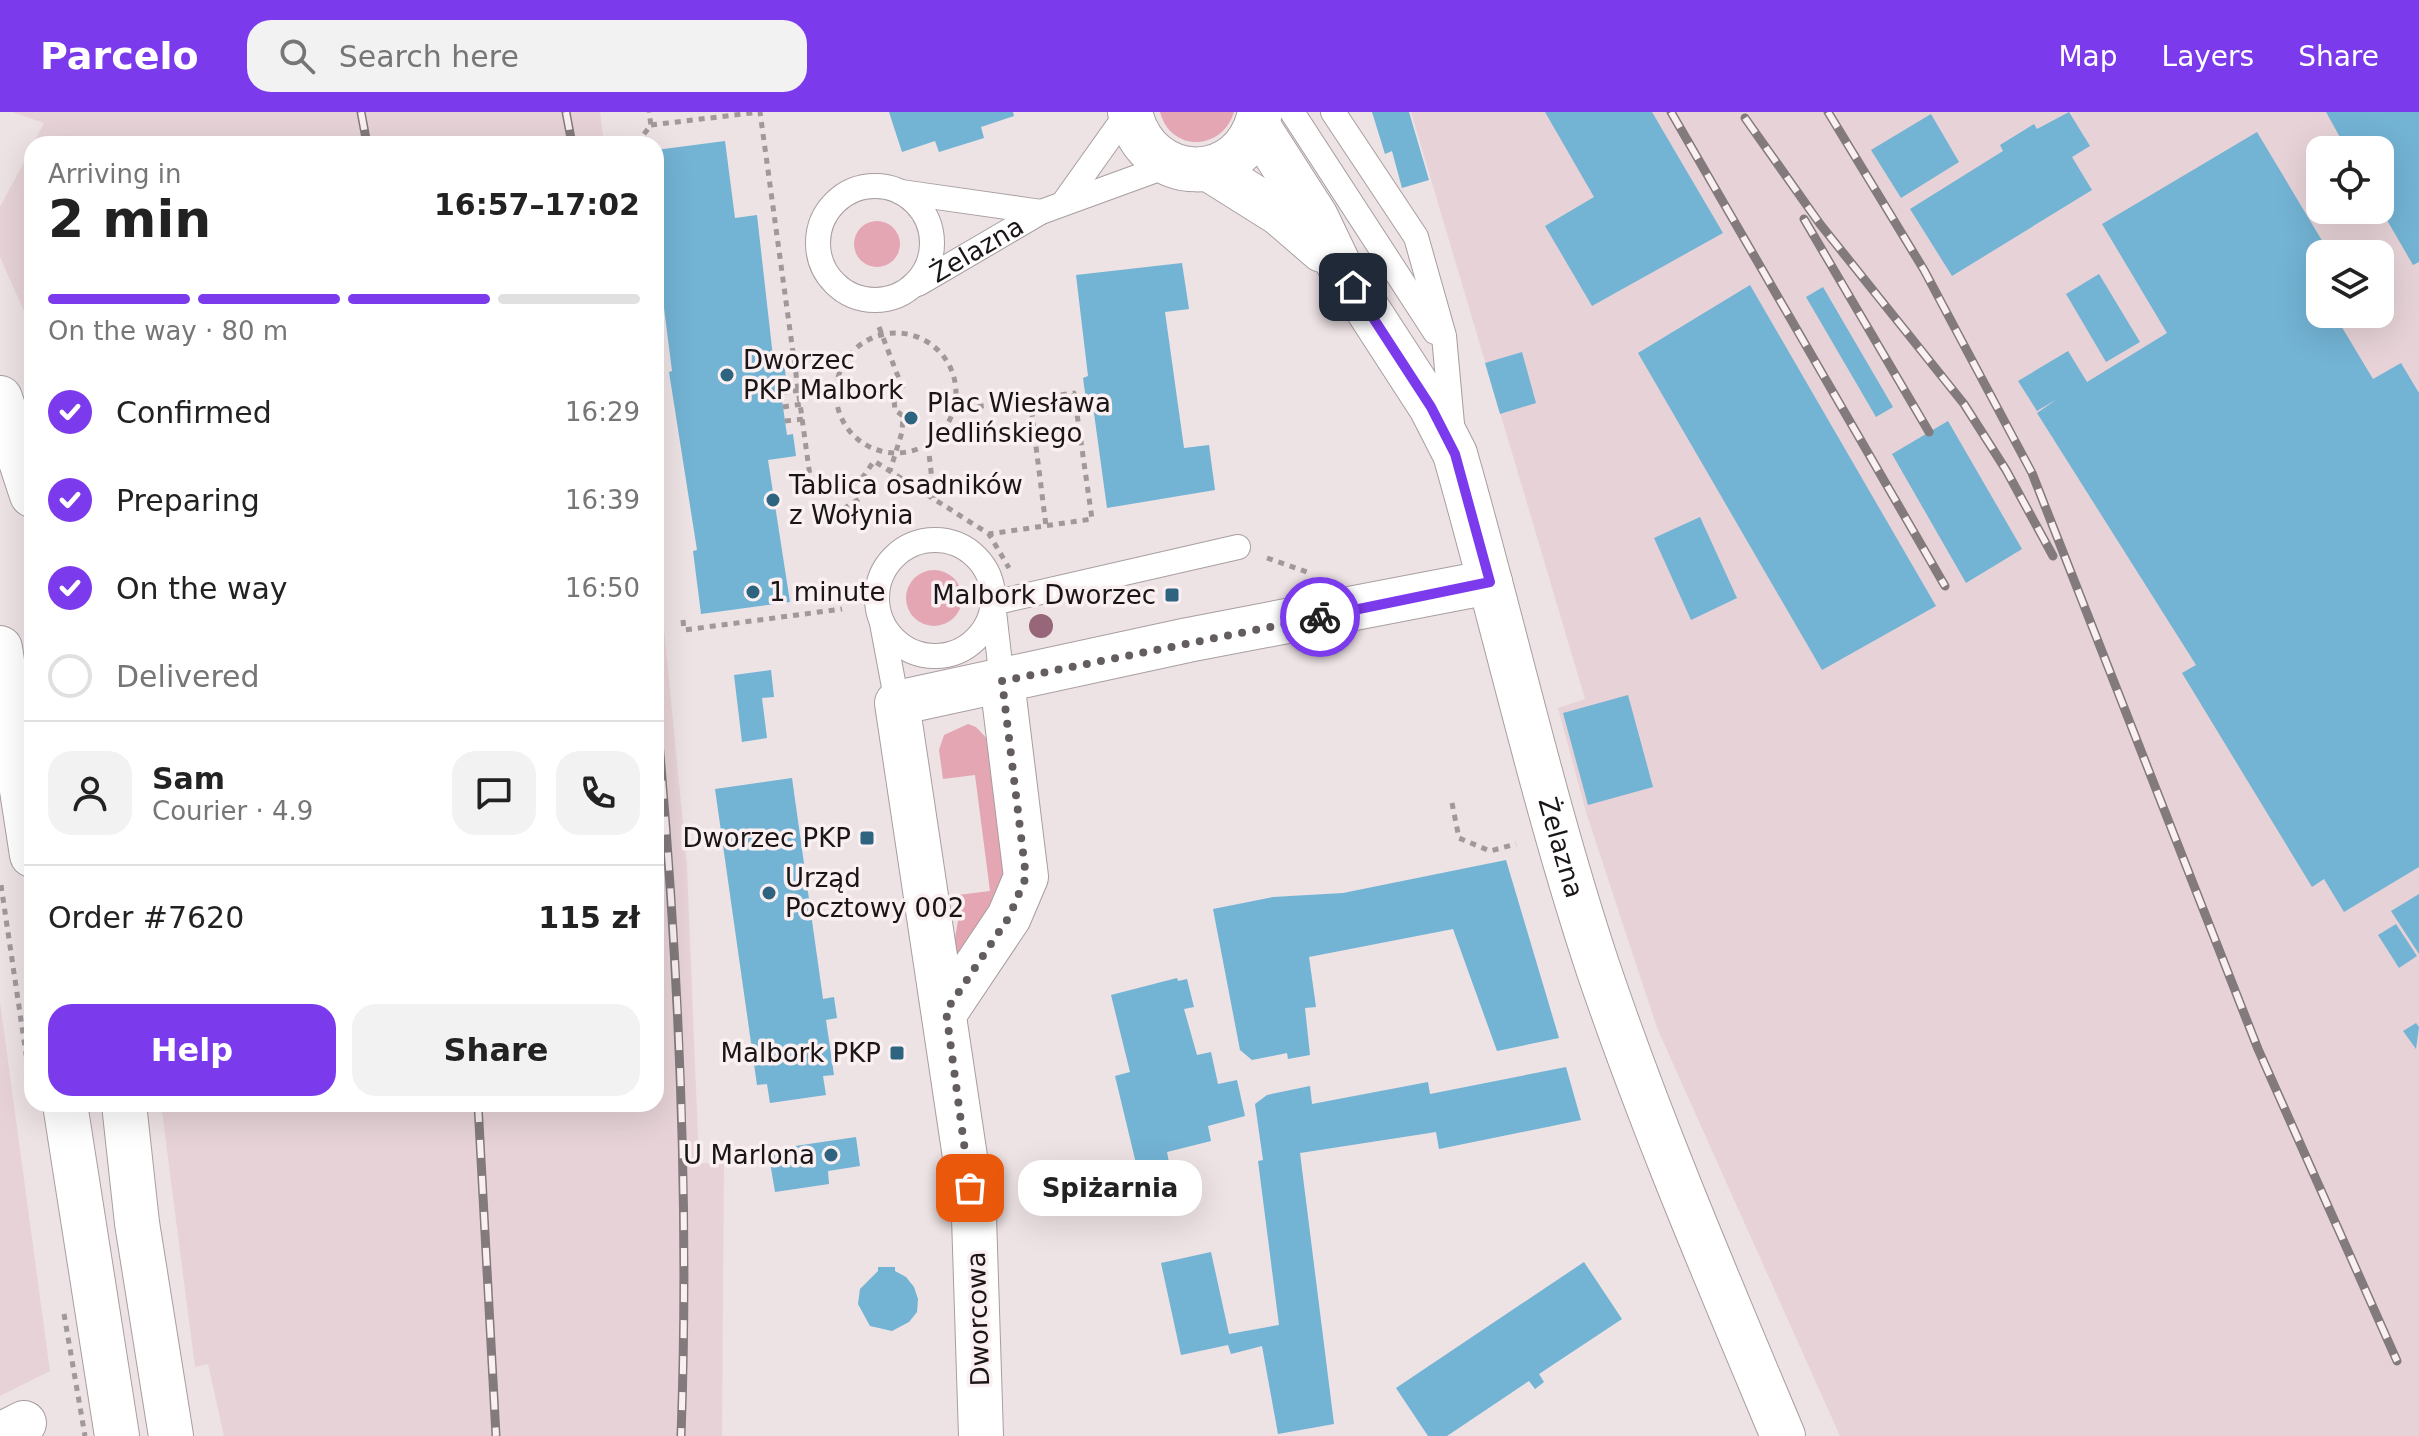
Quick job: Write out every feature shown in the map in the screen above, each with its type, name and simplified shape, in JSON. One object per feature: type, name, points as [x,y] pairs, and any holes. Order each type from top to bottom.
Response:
[{"type":"street","name":"Żelazna","points":[[1129,112],[1143,143],[1279,213],[1339,265]]},
{"type":"street","name":"Żelazna","points":[[1190,167],[1239,153],[1270,116],[1339,265],[1406,366],[1455,454],[1557,834],[1599,970],[1689,1211],[1783,1436]]},
{"type":"street","points":[[0,398],[24,471]]},
{"type":"street","points":[[897,703],[1490,582]]},
{"type":"street","points":[[0,648],[24,803]]},
{"type":"street","points":[[946,1011],[1009,917],[1026,877],[1002,681]]},
{"type":"street","name":"Dworcowa","points":[[897,703],[946,1011],[974,1217],[981,1436]]},
{"type":"street","points":[[51,1112],[117,1436]]},
{"type":"street","points":[[125,1112],[137,1223],[171,1436]]},
{"type":"lane","name":"Żelazna","points":[[1064,202],[1129,112]]},
{"type":"lane","points":[[1333,112],[1416,237],[1434,291],[1445,352],[1455,454]]},
{"type":"lane","points":[[1270,116],[1424,311],[1445,352]]},
{"type":"lane","name":"Żelazna","points":[[1041,212],[901,192],[882,186],[864,187],[846,194],[832,206],[822,222],[817,241],[820,260],[828,276],[841,290],[877,301],[896,297],[1041,212],[1064,202],[1190,167]]},
{"type":"lane","name":"Żelazna","points":[[901,192],[916,203],[927,218],[932,236],[931,255],[925,273],[912,287]]},
{"type":"lane","points":[[897,703],[877,602],[878,583],[886,566],[900,552],[916,543],[935,540],[954,543],[971,552],[984,566],[992,584],[1002,681]]},
{"type":"lane","points":[[993,603],[1238,547]]},
{"type":"lane","points":[[882,621],[892,637],[906,649],[925,656],[944,656],[962,650],[978,638],[988,622],[993,603]]},
{"type":"path","points":[[649,112],[651,125]]},
{"type":"path","points":[[644,134],[651,125],[760,112],[816,520],[829,518],[859,499],[850,486],[863,477],[874,461],[989,534],[1006,559],[1022,596]]},
{"type":"path","points":[[879,327],[904,392],[894,400],[895,410],[903,416],[897,452],[890,471]]},
{"type":"path","points":[[883,335],[919,337],[943,355],[955,381],[954,410],[939,435],[928,444],[897,452],[871,447],[859,440],[841,417],[837,404],[838,375],[844,362],[864,342],[883,335]]},
{"type":"path","points":[[781,393],[800,390]]},
{"type":"path","points":[[954,410],[1074,393],[1092,519],[989,534]]},
{"type":"path","points":[[1030,399],[1046,526]]},
{"type":"path","points":[[783,407],[802,404]]},
{"type":"path","points":[[785,421],[804,419]]},
{"type":"path","points":[[928,444],[934,500]]},
{"type":"path","points":[[1238,547],[1311,574]]},
{"type":"path","points":[[683,620],[684,630],[842,609]]},
{"type":"path","points":[[1452,803],[1459,838],[1490,851],[1517,843]]},
{"type":"path","points":[[0,881],[24,989]]},
{"type":"path","points":[[64,1314],[85,1436]]},
{"type":"shaded area","points":[[12,112],[600,112],[603,136],[37,136],[44,123]]},
{"type":"shaded area","points":[[1160,112],[1234,112],[1219,134],[1197,142],[1175,135]]},
{"type":"shaded area","points":[[1411,112],[2419,112],[2419,1436],[1840,1436],[1657,1028],[1586,812],[1558,708],[1585,699]]},
{"type":"shaded area","points":[[24,162],[24,311],[0,257],[0,207]]},
{"type":"shaded area","points":[[877,221],[893,228],[900,244],[893,260],[877,267],[861,260],[854,244],[861,228]]},
{"type":"shaded area","points":[[934,570],[954,578],[962,598],[954,618],[934,626],[914,618],[906,598],[914,578]]},
{"type":"shaded area","points":[[664,629],[687,866],[699,1163],[724,1164],[722,1436],[224,1436],[208,1364],[195,1367],[162,1112],[664,1112]]},
{"type":"shaded area","points":[[968,724],[976,727],[990,742],[1007,888],[956,963],[951,961],[959,915],[958,895],[990,891],[975,775],[943,779],[939,750],[944,735]]},
{"type":"shaded area","points":[[0,1002],[50,1371],[0,1396]]},
{"type":"building","points":[[889,112],[1013,112],[1014,116],[981,127],[984,138],[939,152],[935,141],[902,152]]},
{"type":"building","points":[[1372,112],[1409,112],[1429,180],[1402,188],[1392,151],[1385,154]]},
{"type":"building","points":[[1545,112],[1652,112],[1723,233],[1592,306],[1545,226],[1594,197]]},
{"type":"building","points":[[2069,112],[2090,146],[2072,157],[2092,190],[1952,276],[1910,209],[2003,151],[2000,145],[2034,124],[2037,129]]},
{"type":"building","points":[[2326,112],[2419,112],[2419,262],[2413,265],[2389,224],[2394,224],[2394,136],[2339,136]]},
{"type":"building","points":[[1931,114],[1959,162],[1901,198],[1871,150]]},
{"type":"building","points":[[2257,132],[2306,214],[2306,224],[2312,224],[2322,240],[2306,240],[2306,328],[2342,328],[2373,379],[2401,363],[2419,393],[2419,867],[2344,912],[2324,879],[2312,887],[2182,673],[2196,665],[2037,413],[2057,399],[2037,411],[2018,381],[2068,351],[2087,382],[2167,333],[2102,224]]},
{"type":"building","name":"Dworzec PKP Malbork","points":[[725,141],[735,218],[757,215],[773,357],[783,356],[786,378],[779,379],[787,435],[793,434],[796,456],[768,460],[790,602],[701,614],[693,551],[697,550],[669,372],[672,371],[664,308],[664,149]]},
{"type":"building","points":[[1182,263],[1189,309],[1165,312],[1184,448],[1209,445],[1215,490],[1107,508],[1093,406],[1087,407],[1083,378],[1088,376],[1076,275]]},
{"type":"building","points":[[2099,274],[2140,342],[2106,362],[2066,294]]},
{"type":"building","points":[[1750,285],[1936,606],[1822,670],[1638,353]]},
{"type":"building","points":[[1823,287],[1893,407],[1876,417],[1806,297]]},
{"type":"building","points":[[1522,352],[1536,403],[1500,414],[1485,363]]},
{"type":"building","points":[[1948,421],[2022,549],[1966,583],[1892,454]]},
{"type":"building","points":[[1700,517],[1737,598],[1691,620],[1654,538]]},
{"type":"building","points":[[771,670],[774,697],[762,698],[767,738],[742,742],[734,675]]},
{"type":"building","points":[[1628,695],[1653,787],[1588,805],[1563,713]]},
{"type":"building","name":"Urząd Pocztowy 002","points":[[792,778],[823,999],[834,997],[837,1018],[826,1020],[834,1075],[823,1076],[826,1095],[770,1103],[767,1084],[757,1085],[715,789]]},
{"type":"building","points":[[1506,860],[1559,1038],[1497,1051],[1453,929],[1309,957],[1316,1007],[1305,1008],[1310,1055],[1288,1059],[1287,1053],[1252,1060],[1240,1050],[1213,909],[1273,897],[1343,893]]},
{"type":"building","points":[[2419,894],[2419,954],[2391,911]]},
{"type":"building","points":[[2396,924],[2417,956],[2399,968],[2378,935]]},
{"type":"building","points":[[1177,978],[1178,981],[1187,979],[1194,1007],[1184,1009],[1197,1055],[1211,1052],[1218,1084],[1237,1080],[1245,1116],[1208,1126],[1211,1141],[1167,1152],[1171,1173],[1140,1180],[1115,1076],[1130,1072],[1111,995]]},
{"type":"building","points":[[2416,1023],[2419,1027],[2416,1049],[2403,1031]]},
{"type":"building","points":[[1566,1067],[1581,1120],[1439,1149],[1436,1132],[1300,1153],[1334,1424],[1278,1434],[1262,1346],[1231,1354],[1228,1345],[1181,1355],[1161,1263],[1211,1252],[1229,1334],[1279,1325],[1258,1161],[1263,1160],[1255,1104],[1267,1095],[1310,1086],[1312,1104],[1428,1082],[1430,1094]]},
{"type":"building","points":[[856,1137],[860,1166],[828,1171],[829,1184],[775,1192],[768,1150]]},
{"type":"building","points":[[1584,1262],[1622,1319],[1539,1374],[1544,1382],[1535,1389],[1529,1381],[1447,1436],[1428,1436],[1396,1388]]},
{"type":"building","points":[[878,1267],[895,1267],[895,1271],[906,1277],[914,1287],[918,1299],[917,1312],[909,1322],[892,1331],[870,1326],[858,1304],[860,1289],[878,1271]]},
{"type":"railway","points":[[361,112],[366,136]]},
{"type":"railway","points":[[566,112],[570,136]]},
{"type":"railway","points":[[1671,112],[1945,586]]},
{"type":"railway","points":[[1828,112],[1924,270],[2032,473],[2258,1049],[2397,1361]]},
{"type":"railway","points":[[1745,118],[1820,224],[1964,404],[2006,470],[2053,556]]},
{"type":"railway","points":[[1804,219],[1929,432]]},
{"type":"railway","points":[[664,812],[676,981],[683,1163],[681,1436]]},
{"type":"railway","points":[[478,1112],[496,1436]]},
{"type":"way so far","points":[[970,1188],[946,1011],[1009,917],[1026,877],[1002,681],[1188,640],[1320,617]]},
{"type":"place","name":"Dworzec PKP Malbork","points":[[727,375]]},
{"type":"place","name":"Plac Wiesława Jedlińskiego","points":[[911,418]]},
{"type":"place","name":"Tablica osadników z Wołynia","points":[[773,500]]},
{"type":"place","name":"1 minute","points":[[753,592]]},
{"type":"place","name":"Malbork Dworzec","points":[[1172,595]]},
{"type":"place","name":"Dworzec PKP","points":[[867,838]]},
{"type":"place","name":"Urząd Pocztowy 002","points":[[769,893]]},
{"type":"place","name":"Malbork PKP","points":[[897,1053]]},
{"type":"place","name":"U Marlona","points":[[831,1155]]},
{"type":"place","name":"Spiżarnia","points":[[970,1188]]},
{"type":"route","points":[[1320,617],[1490,582],[1455,454],[1431,407],[1353,287]]}]
